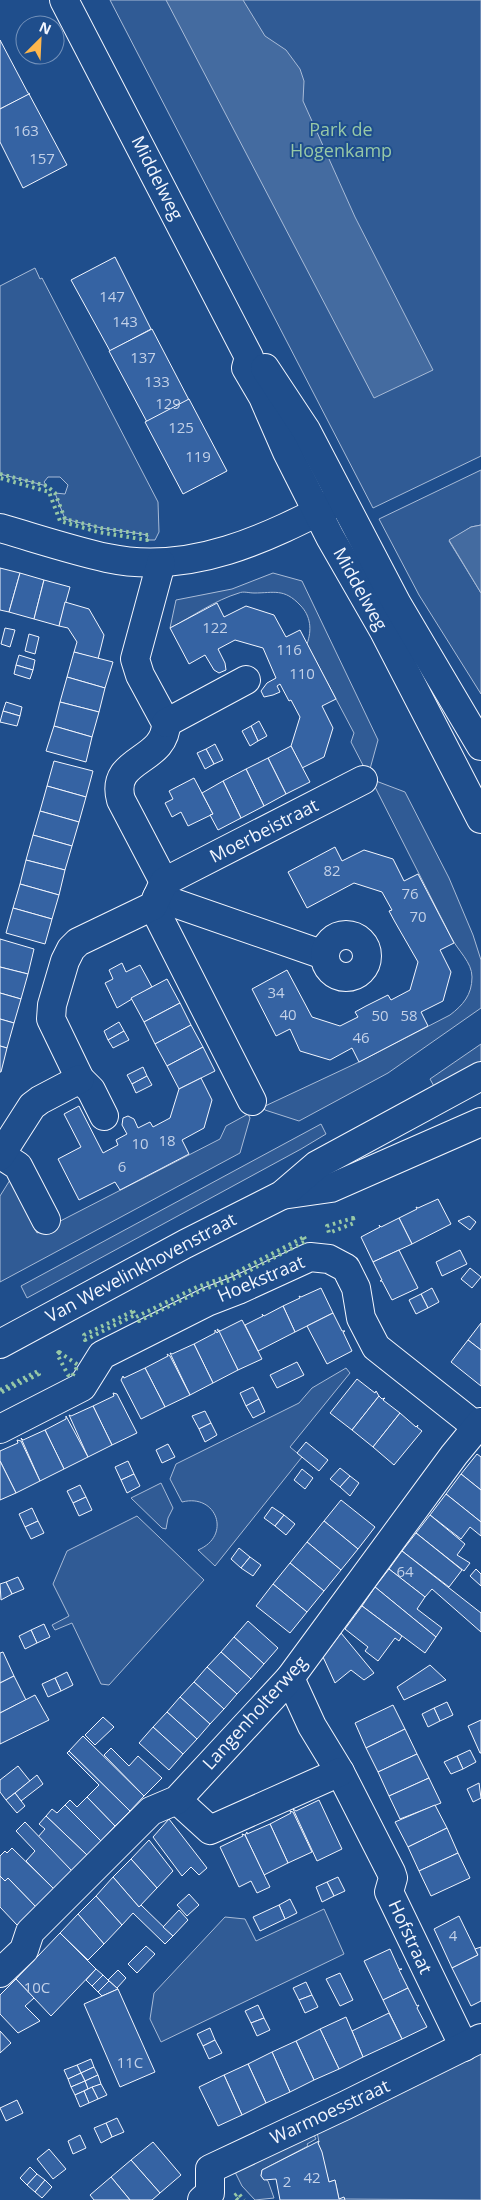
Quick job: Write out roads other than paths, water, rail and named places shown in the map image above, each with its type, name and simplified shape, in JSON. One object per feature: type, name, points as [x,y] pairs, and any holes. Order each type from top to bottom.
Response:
[{"type":"street","name":"Middelweg","points":[[64,0],[249,357],[246,368],[263,398],[287,452],[384,631],[481,820]]},
{"type":"street","name":"Middelweg","points":[[249,357],[260,360],[306,430],[397,604],[481,746]]},
{"type":"street","points":[[0,528],[107,558],[161,563],[204,557],[241,547],[276,534],[342,499]]},
{"type":"street","points":[[161,563],[135,659],[140,675],[166,723],[166,732],[156,750],[130,766],[119,785],[121,800],[158,895],[252,1101]]},
{"type":"street","points":[[166,723],[246,680]]},
{"type":"street","name":"Moerbeistraat","points":[[104,1116],[91,1090],[80,1079],[51,1019],[52,1005],[70,949],[78,942],[158,895],[363,780]]},
{"type":"street","points":[[158,895],[324,955]]},
{"type":"street","name":"Van Wevelinkhovenstraat","points":[[0,1344],[185,1244],[282,1195],[317,1164],[481,1076]]},
{"type":"street","points":[[46,1220],[18,1166],[0,1156],[32,1106],[80,1079]]},
{"type":"street","name":"Van Wevelinkhovenstraat","points":[[282,1195],[331,1188],[481,1122]]},
{"type":"street","name":"Hoekstraat","points":[[0,1429],[82,1387],[102,1355],[207,1302],[310,1258],[329,1259],[346,1268],[356,1288],[361,1318],[376,1347],[479,1425]]},
{"type":"street","name":"Langenholterweg","points":[[0,1973],[24,1950],[30,1932],[151,1811],[177,1800],[290,1678],[479,1425]]},
{"type":"street","name":"Hofstraat","points":[[290,1678],[312,1726],[340,1772],[391,1872],[393,1878],[389,1892],[472,2043]]},
{"type":"street","points":[[177,1800],[210,1830],[340,1772]]},
{"type":"street","name":"Warmoesstraat","points":[[202,2200],[210,2194],[210,2169],[346,2106],[472,2043]]},
{"type":"park label","name":"Park de Hogenkamp","points":[[341,140]]}]
